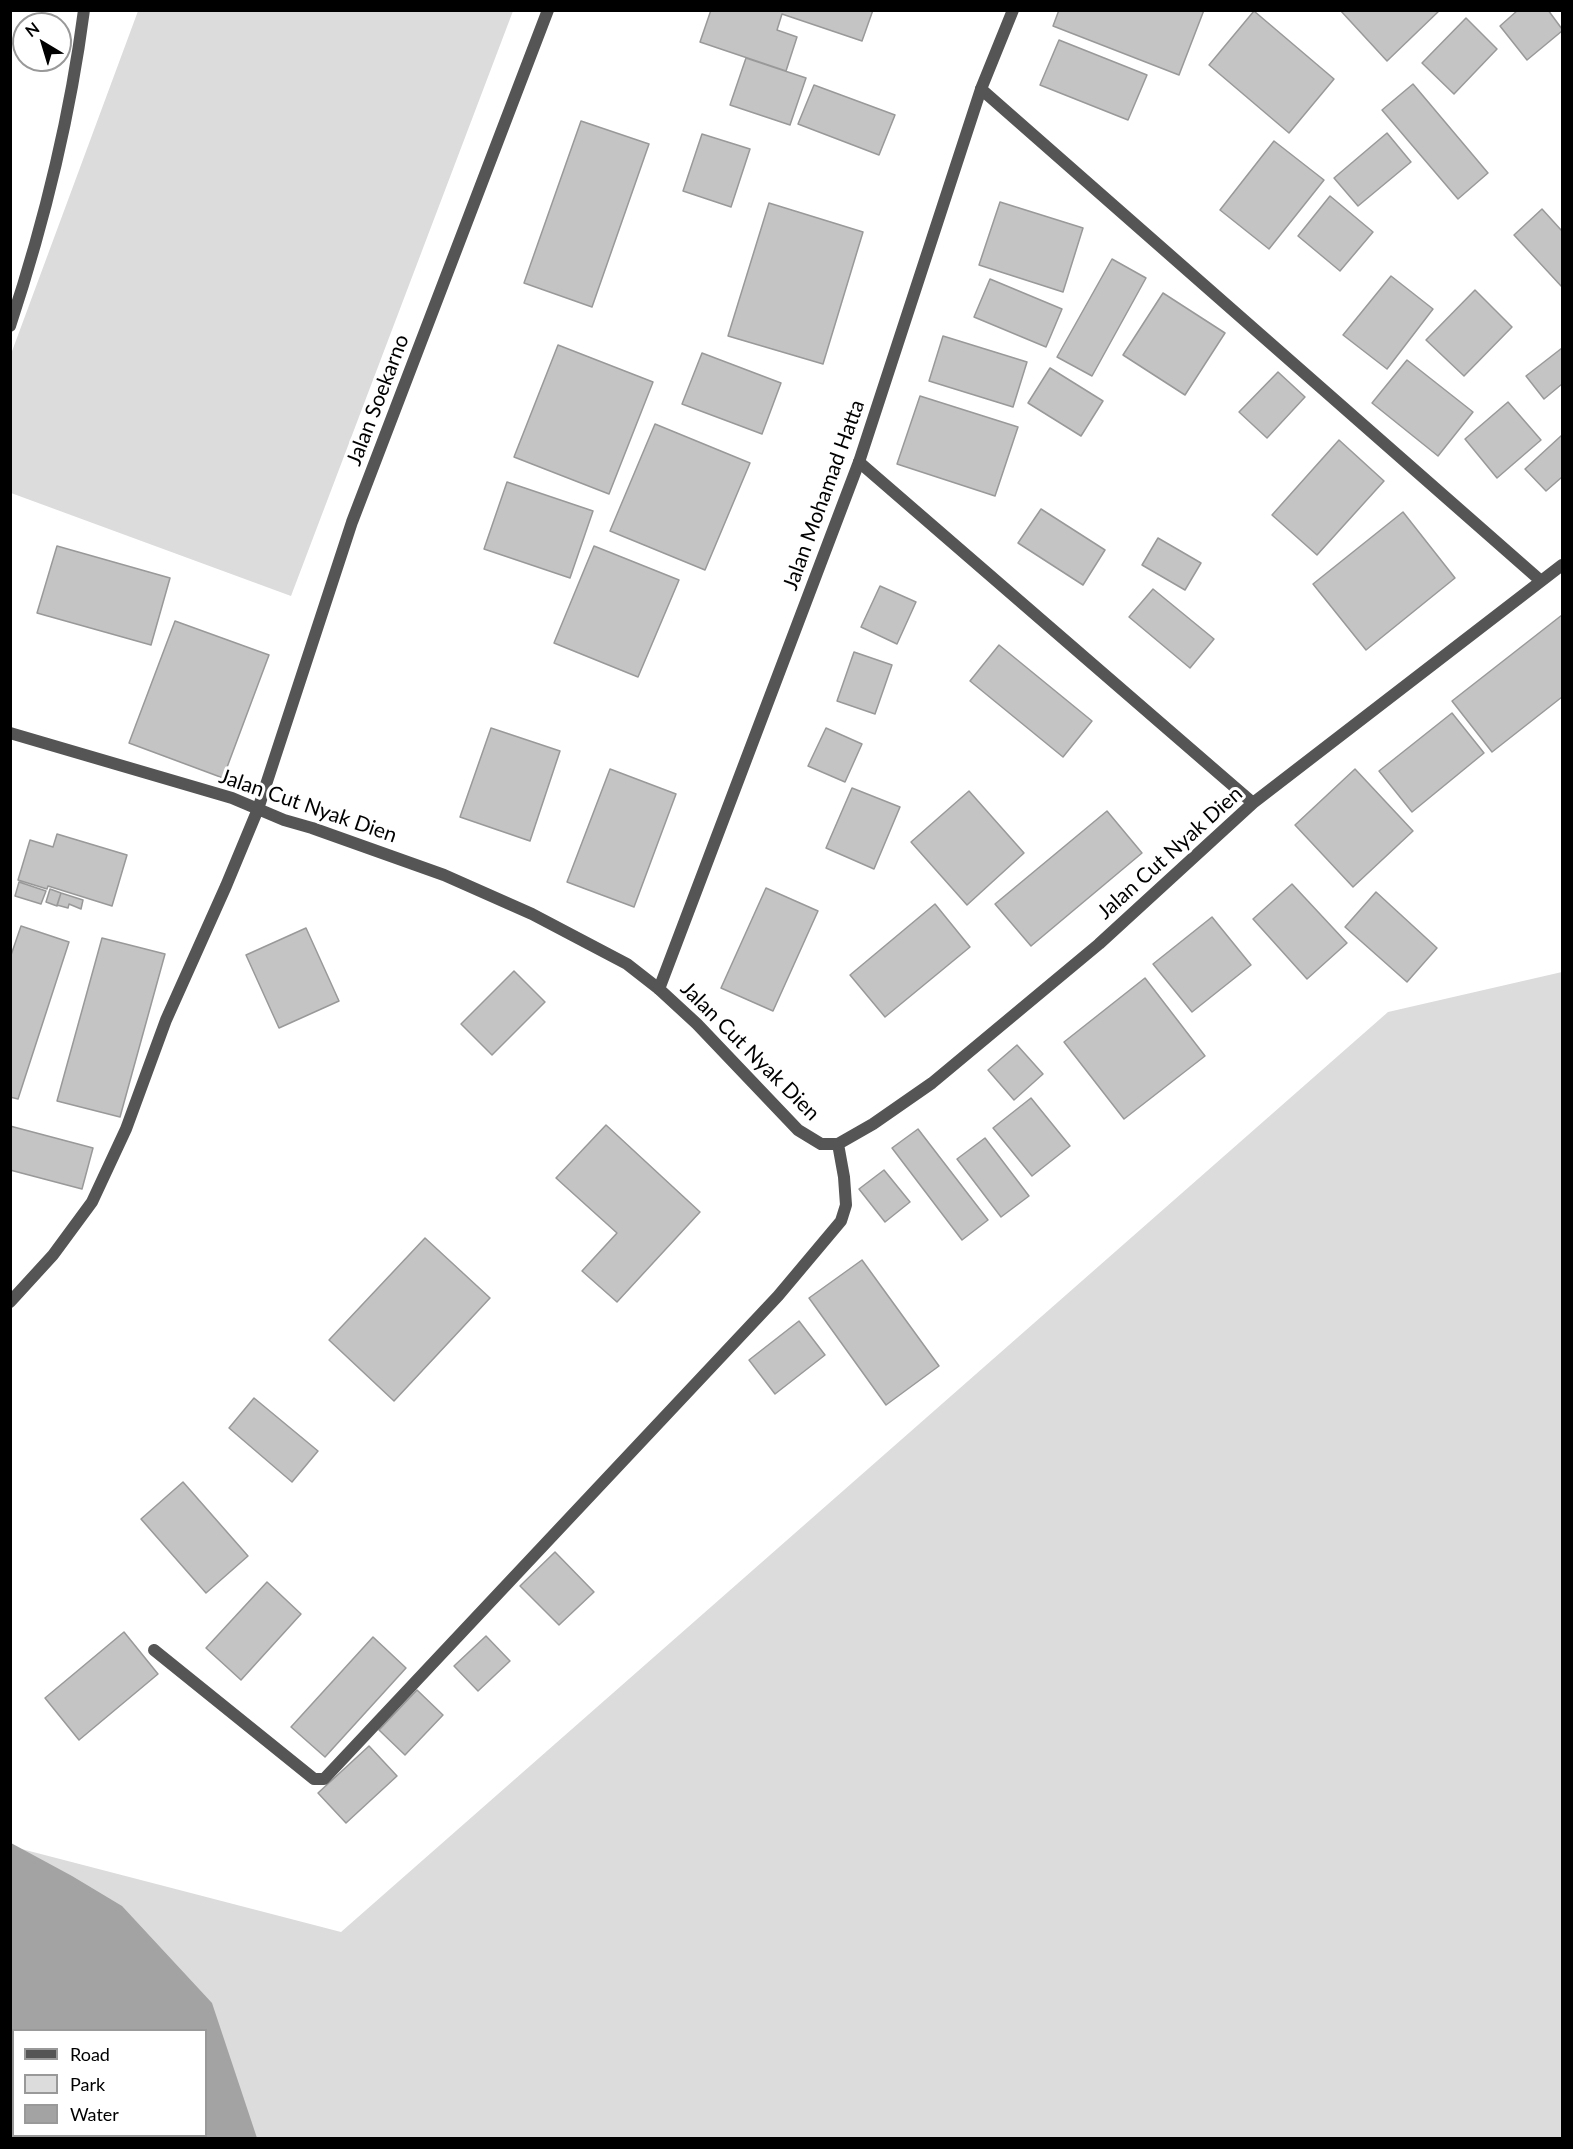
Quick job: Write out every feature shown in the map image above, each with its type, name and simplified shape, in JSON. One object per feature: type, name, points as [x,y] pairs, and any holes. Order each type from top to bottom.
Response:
[{"type":"street","points":[[10,326],[47,202],[68,116],[84,10]]},
{"type":"street","name":"Jalan Soekarno","points":[[10,1302],[53,1255],[85,1212],[102,1184],[126,1129],[166,1020],[258,809],[352,522],[548,10]]},
{"type":"street","name":"Jalan Mohamad Hatta","points":[[659,989],[859,462],[981,89],[1013,10]]},
{"type":"street","points":[[981,89],[1541,581]]},
{"type":"street","points":[[859,462],[1253,803]]},
{"type":"street","name":"Jalan Cut Nyak Dien","points":[[10,734],[232,798],[284,820],[444,875],[532,914],[627,964],[659,989],[697,1024],[798,1130],[821,1144],[838,1143],[873,1124],[932,1083],[1099,944],[1253,803],[1563,565]]},
{"type":"street","points":[[154,1650],[314,1779],[324,1779],[778,1296],[841,1221],[846,1205],[838,1143]]},
{"type":"green space","points":[[138,11],[513,11],[291,596],[11,493],[11,354]]},
{"type":"green space","points":[[1562,972],[1562,2138],[11,2138],[10,1846],[341,1932],[1388,1012]]},
{"type":"water","points":[[11,1843],[122,1906],[212,2003],[257,2138],[11,2138]]},
{"type":"building","points":[[711,10],[873,10],[862,41],[782,14],[777,30],[797,37],[786,71],[700,42]]},
{"type":"building","points":[[1059,10],[1204,10],[1179,75],[1053,26]]},
{"type":"building","points":[[1340,10],[1440,10],[1387,61]]},
{"type":"building","points":[[1518,10],[1548,10],[1562,29],[1527,60],[1500,26]]},
{"type":"building","points":[[1254,11],[1334,79],[1289,133],[1209,65]]},
{"type":"building","points":[[1466,18],[1497,49],[1454,94],[1422,63]]},
{"type":"building","points":[[1059,40],[1147,75],[1128,120],[1040,85]]},
{"type":"building","points":[[746,58],[806,78],[790,125],[730,105]]},
{"type":"building","points":[[1413,84],[1488,173],[1458,199],[1382,110]]},
{"type":"building","points":[[814,85],[895,115],[879,155],[798,124]]},
{"type":"building","points":[[581,121],[649,144],[592,307],[524,283]]},
{"type":"building","points":[[1387,133],[1411,162],[1358,206],[1334,178]]},
{"type":"building","points":[[702,134],[750,149],[731,207],[683,191]]},
{"type":"building","points":[[1274,141],[1324,180],[1269,249],[1220,210]]},
{"type":"building","points":[[1330,196],[1373,232],[1340,271],[1298,236]]},
{"type":"building","points":[[1000,202],[1083,228],[1063,292],[979,265]]},
{"type":"building","points":[[769,203],[863,232],[823,364],[728,336]]},
{"type":"building","points":[[1542,209],[1562,231],[1562,287],[1514,235]]},
{"type":"building","points":[[1112,259],[1146,278],[1092,376],[1057,357]]},
{"type":"building","points":[[1391,276],[1433,309],[1387,369],[1343,335]]},
{"type":"building","points":[[990,279],[1062,309],[1046,347],[974,317]]},
{"type":"building","points":[[1475,290],[1512,327],[1464,376],[1426,340]]},
{"type":"building","points":[[1163,293],[1225,333],[1185,395],[1123,355]]},
{"type":"building","points":[[943,336],[1027,362],[1013,407],[929,381]]},
{"type":"building","points":[[558,345],[653,382],[609,494],[514,457]]},
{"type":"building","points":[[1562,348],[1562,384],[1544,399],[1526,376]]},
{"type":"building","points":[[702,353],[781,383],[762,434],[682,404]]},
{"type":"building","points":[[1407,360],[1473,412],[1438,456],[1372,403]]},
{"type":"building","points":[[1050,368],[1103,401],[1081,436],[1028,403]]},
{"type":"building","points":[[1278,372],[1305,397],[1267,438],[1239,412]]},
{"type":"building","points":[[920,396],[1018,427],[995,496],[897,464]]},
{"type":"building","points":[[1508,402],[1541,440],[1497,478],[1465,439]]},
{"type":"building","points":[[655,424],[750,463],[705,570],[610,531]]},
{"type":"building","points":[[1562,435],[1562,477],[1546,491],[1525,469]]},
{"type":"building","points":[[1339,440],[1384,481],[1317,555],[1272,515]]},
{"type":"building","points":[[507,482],[593,511],[570,578],[484,549]]},
{"type":"building","points":[[1041,509],[1105,550],[1083,585],[1018,543]]},
{"type":"building","points":[[1403,512],[1455,578],[1366,650],[1313,584]]},
{"type":"building","points":[[1158,538],[1201,563],[1185,590],[1142,565]]},
{"type":"building","points":[[57,546],[170,578],[151,645],[37,613]]},
{"type":"building","points":[[594,546],[679,580],[638,677],[554,643]]},
{"type":"building","points":[[880,586],[916,602],[897,644],[861,627]]},
{"type":"building","points":[[1153,589],[1214,639],[1190,668],[1129,617]]},
{"type":"building","points":[[1562,615],[1562,697],[1492,752],[1452,701]]},
{"type":"building","points":[[175,621],[269,655],[223,778],[129,743]]},
{"type":"building","points":[[999,645],[1092,721],[1063,757],[970,681]]},
{"type":"building","points":[[854,652],[892,665],[875,714],[837,701]]},
{"type":"building","points":[[1452,713],[1484,753],[1412,812],[1379,771]]},
{"type":"building","points":[[491,728],[560,751],[530,841],[460,817]]},
{"type":"building","points":[[826,728],[862,744],[845,782],[808,766]]},
{"type":"building","points":[[610,769],[676,794],[634,907],[567,882]]},
{"type":"building","points":[[1355,769],[1413,831],[1353,887],[1295,825]]},
{"type":"building","points":[[852,788],[900,807],[874,869],[826,848]]},
{"type":"building","points":[[969,791],[1024,853],[967,905],[911,842]]},
{"type":"building","points":[[1107,811],[1142,853],[1031,946],[995,904]]},
{"type":"building","points":[[57,834],[127,855],[112,906],[48,886],[47,889],[18,880],[30,840],[53,847]]},
{"type":"building","points":[[19,882],[46,891],[41,904],[15,896]]},
{"type":"building","points":[[1292,884],[1347,943],[1307,979],[1253,919]]},
{"type":"building","points":[[766,888],[818,911],[773,1011],[721,988]]},
{"type":"building","points":[[50,889],[61,893],[57,906],[46,902]]},
{"type":"building","points":[[1376,892],[1437,948],[1407,982],[1345,927]]},
{"type":"building","points":[[61,893],[83,900],[81,909],[69,904],[68,908],[57,905]]},
{"type":"building","points":[[935,904],[970,947],[885,1017],[850,975]]},
{"type":"building","points":[[1212,917],[1251,965],[1192,1012],[1153,964]]},
{"type":"building","points":[[21,926],[69,942],[18,1099],[10,1097],[10,958]]},
{"type":"building","points":[[306,928],[339,1001],[279,1028],[246,955]]},
{"type":"building","points":[[102,938],[165,954],[120,1117],[57,1101]]},
{"type":"building","points":[[514,971],[545,1002],[492,1055],[461,1024]]},
{"type":"building","points":[[1145,978],[1205,1056],[1124,1119],[1064,1042]]},
{"type":"building","points":[[1017,1045],[1043,1074],[1014,1100],[988,1070]]},
{"type":"building","points":[[1031,1098],[1070,1146],[1032,1176],[993,1128]]},
{"type":"building","points":[[606,1125],[700,1212],[617,1302],[582,1271],[617,1233],[556,1178]]},
{"type":"building","points":[[10,1126],[93,1148],[82,1189],[10,1170]]},
{"type":"building","points":[[918,1129],[988,1220],[962,1240],[892,1148]]},
{"type":"building","points":[[985,1138],[1029,1196],[1001,1217],[957,1159]]},
{"type":"building","points":[[884,1170],[910,1202],[885,1222],[859,1189]]},
{"type":"building","points":[[425,1238],[490,1298],[394,1401],[329,1340]]},
{"type":"building","points":[[862,1260],[939,1366],[886,1405],[809,1298]]},
{"type":"building","points":[[799,1321],[825,1355],[775,1394],[749,1360]]},
{"type":"building","points":[[254,1398],[318,1451],[292,1482],[229,1428]]},
{"type":"building","points":[[183,1482],[248,1556],[206,1593],[141,1519]]},
{"type":"building","points":[[555,1552],[594,1592],[559,1625],[520,1586]]},
{"type":"building","points":[[267,1582],[301,1614],[241,1680],[206,1648]]},
{"type":"building","points":[[124,1632],[158,1674],[79,1740],[45,1698]]},
{"type":"building","points":[[486,1636],[510,1661],[478,1691],[454,1666]]},
{"type":"building","points":[[373,1637],[406,1668],[325,1757],[291,1727]]},
{"type":"building","points":[[417,1690],[443,1715],[405,1755],[379,1730]]},
{"type":"building","points":[[369,1746],[397,1776],[346,1823],[318,1793]]}]
